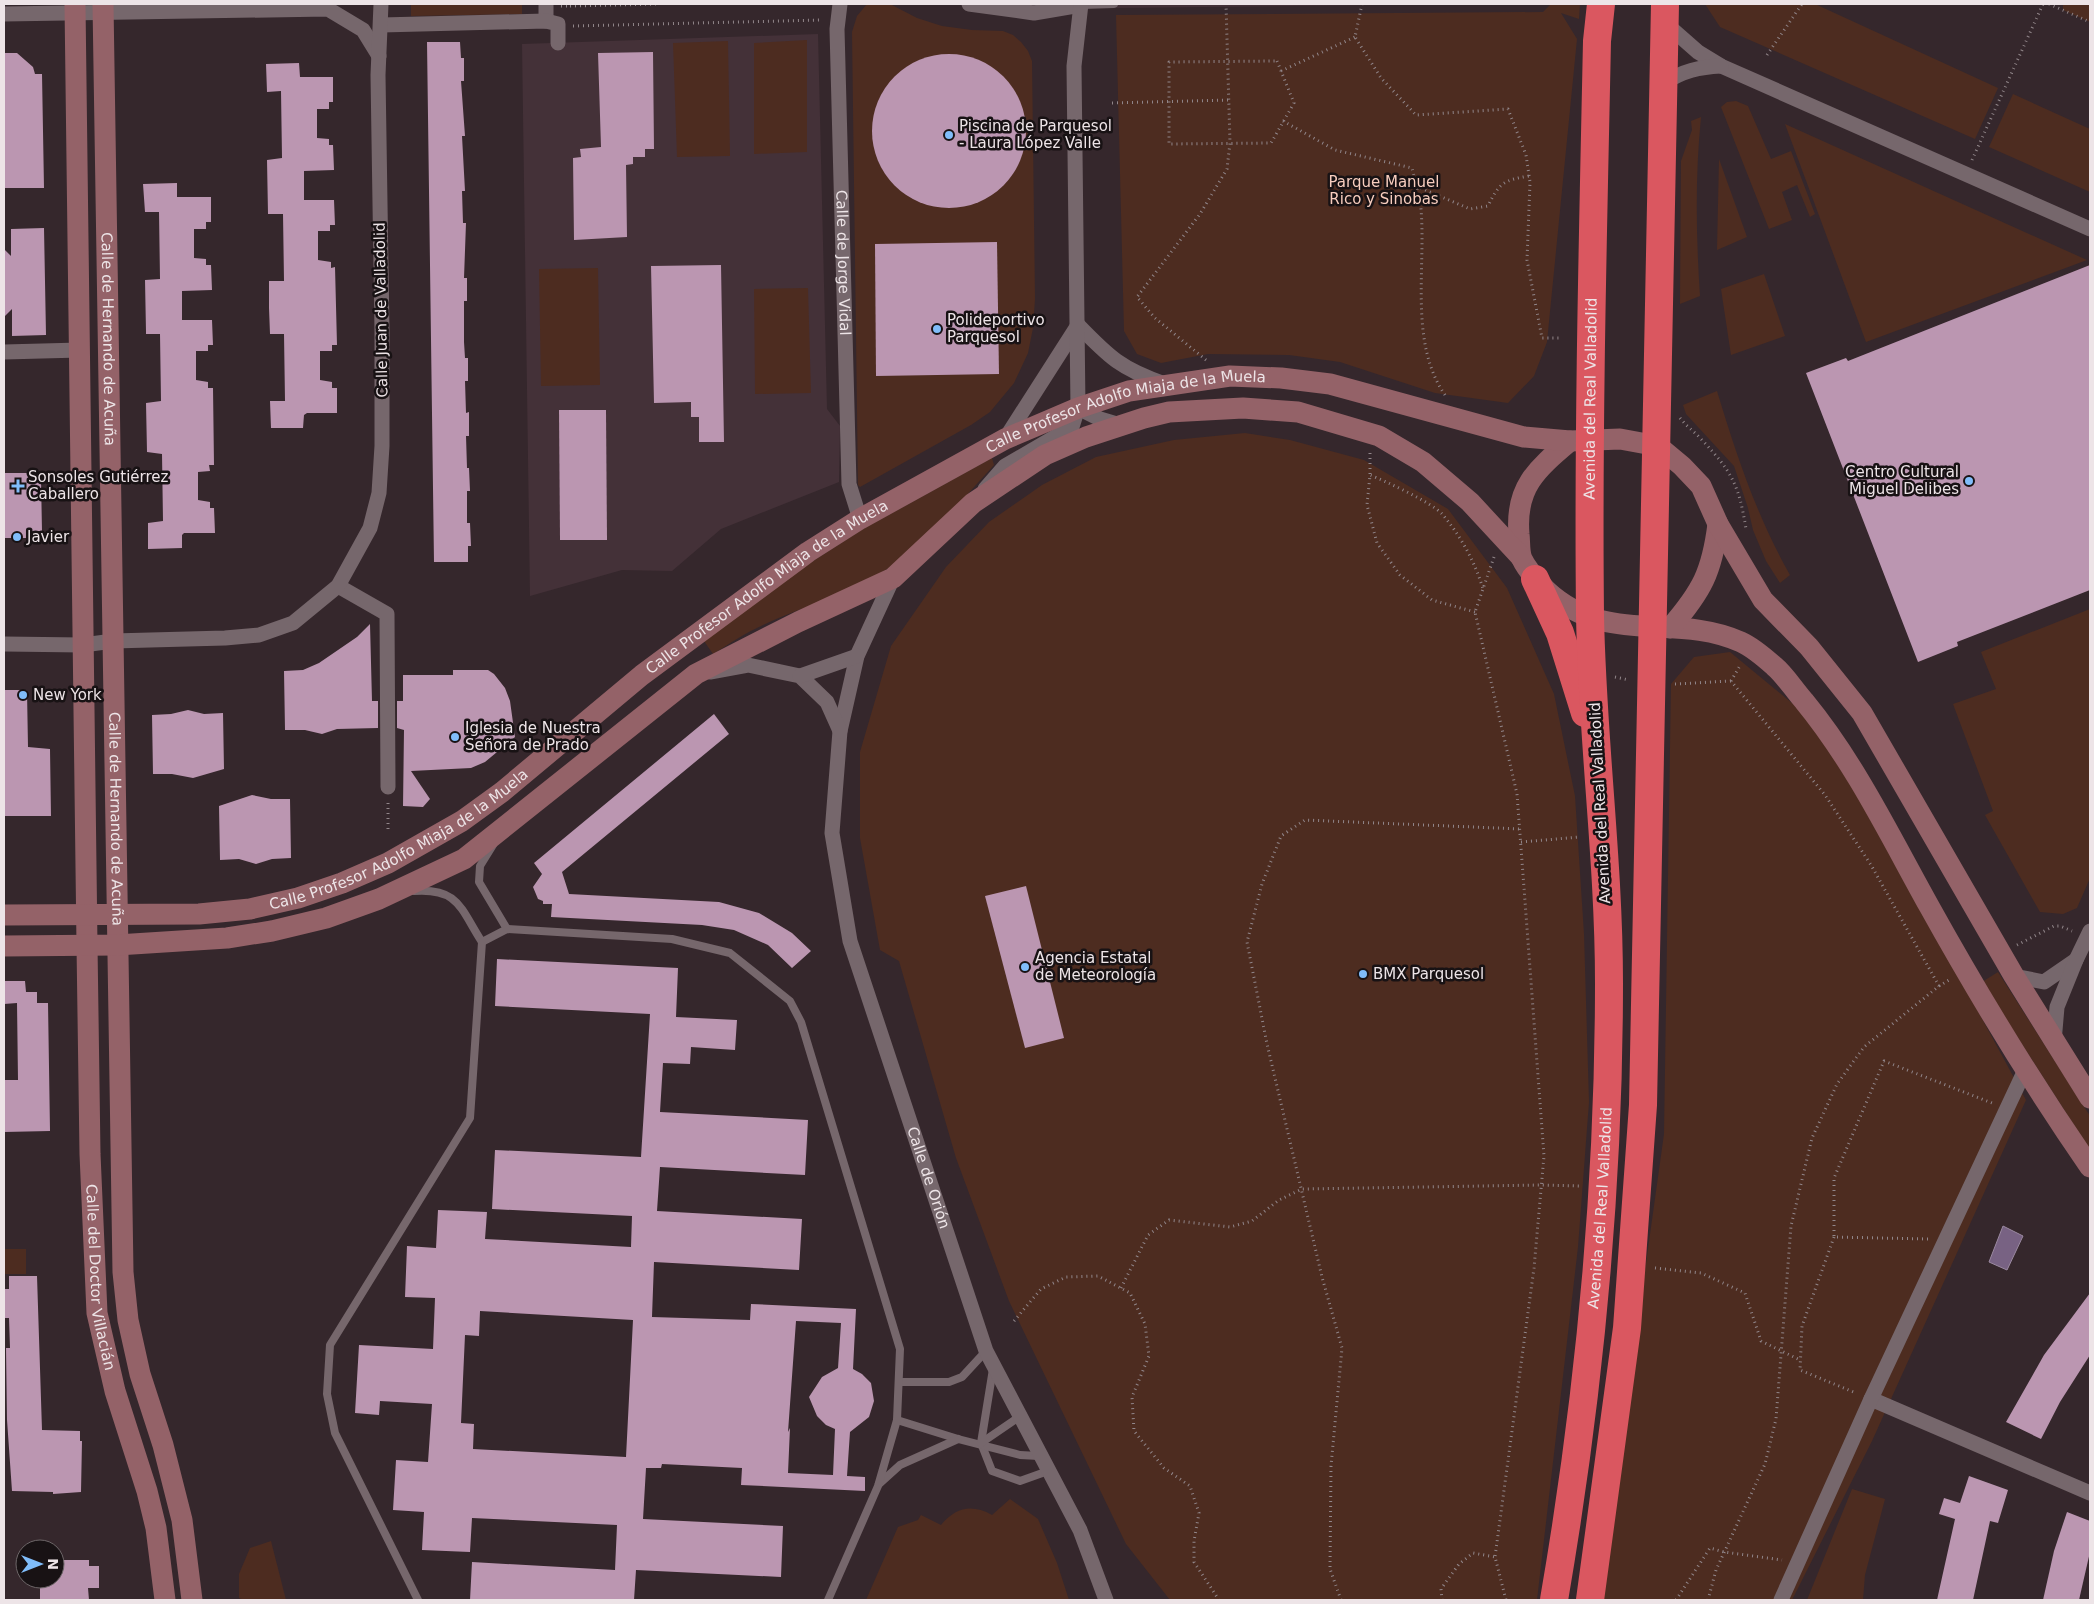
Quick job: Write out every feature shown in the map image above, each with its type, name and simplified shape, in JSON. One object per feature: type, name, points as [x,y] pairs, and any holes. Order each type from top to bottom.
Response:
[{"type":"highway","name":"Avenida del Real Valladolid","points":[[1554,1600],[1576,1462],[1588,1356],[1606,1110],[1609,980],[1580,440],[1596,41],[1601,4]]},
{"type":"highway","points":[[1590,1600],[1627,1328],[1643,1105],[1661,628],[1658,446],[1665,13]]},
{"type":"highway","points":[[1528,568],[1560,633],[1598,754]]},
{"type":"street","name":"Calle Juan de Valladolid","points":[[4,644],[83,645],[113,641],[225,638],[259,635],[293,623],[338,586],[370,528],[379,493],[382,446],[379,56],[381,4]]},
{"type":"street","points":[[546,4],[558,43]]},
{"type":"street","name":"Calle de Jorge Vidal","points":[[840,4],[837,19],[849,484],[860,519]]},
{"type":"street","points":[[969,4],[1034,13],[1081,5],[1074,66],[1078,408],[1072,427],[1004,466],[973,503]]},
{"type":"street","points":[[4,14],[103,8],[332,6],[363,30],[379,56]]},
{"type":"street","name":"Calle de Hernando de Acuña","points":[[103,8],[117,945]]},
{"type":"street","name":"Calle de Hernando de Acuña","points":[[75,9],[86,945]]},
{"type":"street","points":[[1665,13],[1698,52],[1721,66],[2090,229]]},
{"type":"street","points":[[381,25],[552,24]]},
{"type":"street","points":[[1664,83],[1679,74],[1698,68],[1721,66]]},
{"type":"street","points":[[1078,325],[1108,357],[1137,374],[1166,384]]},
{"type":"street","points":[[1006,439],[1078,325]]},
{"type":"street","points":[[4,352],[80,350]]},
{"type":"street","name":"Calle Profesor Adolfo Miaja de la Muela","points":[[4,916],[199,914],[250,909],[298,898],[342,883],[388,863],[462,821],[502,792],[642,675],[711,622],[808,552],[860,519],[1006,439],[1078,408],[1129,391],[1230,376],[1281,378],[1330,384],[1524,437],[1580,440],[1620,439],[1658,446]]},
{"type":"street","points":[[1078,408],[1100,419],[1120,425]]},
{"type":"street","name":"Calle Profesor Adolfo Miaja de la Muela","points":[[4,946],[117,945],[227,938],[272,932],[326,918],[394,892],[464,859],[696,674],[798,622],[893,578],[973,503],[1045,455],[1120,425],[1169,412],[1243,408],[1298,412],[1379,436],[1423,462],[1470,502],[1558,600],[1590,619],[1621,626],[1715,634],[1741,642],[1776,667],[1821,722],[1860,782],[1958,960],[2025,1070],[2090,1167]]},
{"type":"street","points":[[1528,568],[1518,518],[1522,494],[1537,469],[1580,440]]},
{"type":"street","points":[[1658,446],[1682,466],[1701,486],[1718,524],[1763,600],[1809,647],[1862,713],[2054,1044],[2090,1098]]},
{"type":"street","points":[[1661,628],[1692,602],[1703,583],[1714,558],[1718,524]]},
{"type":"street","name":"Calle de Orión","points":[[893,578],[858,656],[840,731],[832,833],[850,941],[986,1351],[1039,1456],[1080,1530],[1106,1600]]},
{"type":"street","points":[[338,586],[387,614],[388,787]]},
{"type":"street","points":[[696,674],[748,665],[800,676],[858,656]]},
{"type":"street","points":[[800,676],[826,702],[840,731]]},
{"type":"street","points":[[2054,1044],[2057,1007],[2090,931]]},
{"type":"street","name":"Calle del Doctor Villacián","points":[[86,945],[90,1154],[97,1313],[115,1391],[148,1491],[156,1528],[166,1600]]},
{"type":"street","name":"Calle del Doctor Villacián","points":[[117,945],[123,1272],[128,1320],[140,1374],[163,1445],[182,1520],[192,1600]]},
{"type":"street","points":[[2014,976],[2044,982],[2076,960]]},
{"type":"street","points":[[1781,1600],[1870,1399],[2025,1070]]},
{"type":"street","points":[[1870,1399],[2090,1493]]},
{"type":"lane","points":[[1081,5],[1114,4]]},
{"type":"lane","points":[[506,826],[480,866],[479,882],[507,929]]},
{"type":"lane","points":[[394,892],[435,890],[453,897],[482,942],[470,1118],[330,1345],[327,1394],[335,1433],[418,1600]]},
{"type":"lane","points":[[482,942],[507,929],[672,939],[730,953],[790,1001],[801,1022],[900,1349],[897,1420],[878,1486],[828,1600]]},
{"type":"lane","points":[[899,1382],[949,1382],[962,1377],[986,1351]]},
{"type":"lane","points":[[994,1365],[981,1444],[992,1471],[1020,1481],[1048,1471]]},
{"type":"lane","points":[[981,1444],[1019,1417]]},
{"type":"lane","points":[[897,1420],[958,1439],[1020,1455],[1039,1456]]},
{"type":"lane","points":[[878,1486],[900,1465],[958,1439]]},
{"type":"path","points":[[570,6],[659,4]]},
{"type":"path","points":[[1206,360],[1155,318],[1137,297],[1200,214],[1227,169],[1230,143],[1226,4]]},
{"type":"path","points":[[1362,4],[1355,37],[1381,78],[1416,115],[1508,109],[1526,155],[1529,176],[1527,260],[1542,338],[1559,338]]},
{"type":"path","points":[[1768,56],[1802,4]]},
{"type":"path","points":[[1966,174],[2043,4]]},
{"type":"path","points":[[2049,4],[2090,22]]},
{"type":"path","points":[[552,24],[837,19]]},
{"type":"path","points":[[1281,71],[1355,37]]},
{"type":"path","points":[[1277,60],[1281,71],[1294,103],[1270,143],[1169,144],[1169,62],[1277,60]]},
{"type":"path","points":[[1112,103],[1229,100]]},
{"type":"path","points":[[1283,121],[1335,150],[1412,168],[1421,207],[1424,332],[1434,378],[1448,400]]},
{"type":"path","points":[[1416,186],[1470,209],[1488,206],[1496,190],[1507,180],[1529,176]]},
{"type":"path","points":[[1680,417],[1718,457],[1730,474],[1741,498],[1746,531]]},
{"type":"path","points":[[1370,453],[1367,505],[1377,543],[1400,575],[1432,600],[1475,612]]},
{"type":"path","points":[[1370,475],[1392,484],[1441,513],[1475,562],[1484,590]]},
{"type":"path","points":[[1494,556],[1475,612],[1517,794],[1544,1156],[1534,1268],[1495,1557],[1506,1600]]},
{"type":"path","points":[[1708,1600],[1716,1570],[1765,1464],[1776,1419],[1791,1226],[1812,1138],[1837,1084],[1864,1046],[1939,986],[1871,865],[1825,795],[1732,681]]},
{"type":"path","points":[[388,787],[388,831]]},
{"type":"path","points":[[1341,1600],[1330,1569],[1331,1466],[1342,1348],[1267,1044],[1247,942],[1262,884],[1281,836],[1305,820],[1520,829]]},
{"type":"path","points":[[1521,842],[1586,837]]},
{"type":"path","points":[[1870,1399],[1800,1370],[1800,1360],[1802,1326],[1834,1237],[1834,1178],[1884,1061],[2007,1108]]},
{"type":"path","points":[[1121,1288],[1148,1235],[1169,1220],[1230,1227],[1252,1221],[1280,1200],[1302,1189],[1571,1186]]},
{"type":"path","points":[[1834,1237],[1946,1239]]},
{"type":"path","points":[[1655,1268],[1701,1273],[1745,1294],[1761,1341],[1800,1360]]},
{"type":"path","points":[[1014,1321],[1041,1289],[1066,1277],[1098,1276],[1130,1293],[1145,1324],[1149,1356],[1132,1397],[1134,1431],[1164,1468],[1190,1486],[1199,1513],[1194,1541],[1194,1562],[1219,1600]]},
{"type":"path","points":[[1676,1600],[1710,1548],[1724,1552],[1798,1562]]},
{"type":"path","points":[[1442,1600],[1441,1589],[1459,1564],[1473,1553],[1495,1557]]},
{"type":"shaded area","points":[[1115,4],[1475,4],[1115,8]]},
{"type":"shaded area","points":[[818,34],[827,409],[840,426],[839,482],[721,529],[672,571],[622,570],[530,596],[522,44]]},
{"type":"shaded area","points":[[2003,1226],[2023,1236],[2007,1270],[1989,1262]]},
{"type":"green space","points":[[411,4],[522,4],[522,14],[411,16]]},
{"type":"green space","points":[[867,4],[890,4],[917,18],[942,26],[972,30],[1003,31],[1013,35],[1028,51],[1032,61],[1035,299],[1033,328],[1028,353],[1014,383],[990,412],[971,425],[860,487],[858,485],[852,32],[857,16]]},
{"type":"green space","name":"Parque Manuel Rico y Sinobas","points":[[1551,4],[1580,4],[1579,19],[1561,13],[1577,39],[1547,342],[1534,376],[1508,403],[1435,393],[1340,362],[1289,355],[1208,354],[1161,363],[1137,354],[1124,331],[1116,15],[1543,12]]},
{"type":"green space","points":[[1705,4],[1815,4],[1998,88],[1975,139],[1720,27]]},
{"type":"green space","points":[[2063,4],[2090,4],[2090,22],[2063,10]]},
{"type":"green space","points":[[807,40],[807,152],[754,154],[754,43]]},
{"type":"green space","points":[[728,41],[730,156],[677,157],[673,43]]},
{"type":"green space","points":[[2013,94],[2090,129],[2090,192],[1989,147]]},
{"type":"green space","points":[[1736,101],[1748,106],[1771,159],[1791,151],[1815,214],[1810,217],[1797,185],[1782,192],[1792,220],[1769,229],[1721,107],[1727,102]]},
{"type":"green space","points":[[1701,117],[1697,207],[1700,296],[1680,304],[1681,161],[1692,130],[1691,121]]},
{"type":"green space","points":[[1785,124],[2087,260],[1866,342]]},
{"type":"green space","points":[[1719,159],[1747,237],[1717,250]]},
{"type":"green space","points":[[598,268],[600,385],[541,386],[539,269]]},
{"type":"green space","points":[[1764,274],[1785,336],[1731,355],[1721,289]]},
{"type":"green space","points":[[808,288],[811,393],[755,394],[754,289]]},
{"type":"green space","points":[[1717,391],[1757,508],[1790,575],[1780,583],[1766,561],[1753,530],[1734,466],[1686,414],[1683,405]]},
{"type":"green space","points":[[1245,433],[1290,440],[1364,460],[1448,509],[1507,588],[1554,694],[1575,796],[1584,934],[1589,1102],[1578,1247],[1537,1600],[1170,1600],[1126,1544],[1009,1301],[956,1158],[899,961],[880,950],[860,838],[860,752],[891,646],[946,567],[989,522],[1042,485],[1096,457],[1174,440]]},
{"type":"green space","points":[[992,458],[994,465],[941,523],[912,550],[881,573],[838,595],[756,628],[713,654],[704,641],[793,574],[863,529]]},
{"type":"green space","points":[[2090,609],[2090,878],[2077,908],[2063,914],[2040,912],[1985,815],[1993,811],[1953,704],[1996,689],[1981,652]]},
{"type":"green space","points":[[1730,652],[1827,732],[2026,1100],[1872,1441],[1792,1600],[1599,1600],[1664,1134],[1671,684],[1694,657]]},
{"type":"green space","points":[[1998,972],[2090,1116],[2090,1150],[1982,982]]},
{"type":"green space","points":[[4,1249],[26,1249],[26,1274],[4,1274]]},
{"type":"green space","points":[[1852,1489],[1885,1499],[1865,1575],[1863,1600],[1807,1600]]},
{"type":"green space","points":[[1010,1499],[1038,1519],[1057,1563],[1069,1600],[866,1600],[898,1527],[918,1520],[921,1515],[941,1525],[952,1514],[965,1509],[978,1509],[992,1515]]},
{"type":"green space","points":[[271,1541],[286,1600],[244,1600],[239,1598],[239,1574],[250,1548]]},
{"type":"building","points":[[427,42],[460,42],[461,58],[464,58],[464,81],[461,81],[465,136],[462,136],[465,191],[462,191],[463,223],[466,223],[464,278],[467,278],[467,301],[464,301],[464,342],[465,358],[468,358],[468,381],[465,381],[466,413],[469,412],[469,436],[466,436],[470,491],[467,491],[467,523],[470,523],[471,546],[468,546],[468,562],[434,562]]},
{"type":"building","points":[[653,52],[654,149],[645,149],[645,157],[633,157],[633,164],[626,165],[627,237],[574,240],[573,158],[581,157],[580,149],[601,147],[598,53]]},
{"type":"building","points":[[4,53],[17,53],[33,67],[35,74],[42,74],[44,188],[4,188]]},
{"type":"building","name":"Piscina de Parquesol - Laura López Valle","points":[[949,54],[964,55],[979,60],[1004,76],[1020,101],[1025,116],[1025,146],[1020,161],[1004,186],[979,202],[964,207],[949,208],[934,207],[919,202],[894,186],[878,161],[873,146],[872,131],[873,116],[878,101],[894,76],[919,60],[934,55]]},
{"type":"building","points":[[299,63],[300,77],[333,77],[333,102],[329,102],[329,109],[317,109],[317,138],[329,139],[329,145],[333,145],[334,170],[304,171],[304,200],[334,200],[335,225],[330,225],[330,231],[318,231],[318,260],[331,262],[331,268],[335,267],[337,345],[332,345],[332,351],[320,351],[320,380],[332,382],[332,388],[337,388],[337,413],[307,413],[304,415],[303,428],[271,428],[270,401],[285,401],[284,334],[270,334],[269,281],[284,281],[283,214],[268,214],[267,160],[282,158],[281,91],[267,92],[266,64]]},
{"type":"building","points":[[177,183],[177,197],[211,197],[211,222],[206,222],[206,229],[194,229],[194,258],[206,259],[206,265],[211,265],[212,290],[182,291],[182,320],[212,320],[213,345],[208,345],[208,351],[196,351],[196,380],[208,382],[208,388],[213,388],[214,465],[209,465],[210,471],[198,472],[198,500],[210,502],[210,508],[214,508],[215,533],[184,533],[182,535],[182,548],[148,549],[148,523],[163,521],[162,454],[147,452],[146,403],[161,401],[160,334],[146,334],[145,280],[160,279],[159,212],[145,212],[143,184]]},
{"type":"building","points":[[44,228],[46,335],[12,336],[12,309],[4,317],[4,249],[11,256],[11,229]]},
{"type":"building","name":"Polideportivo Parquesol","points":[[997,242],[999,374],[876,376],[875,244]]},
{"type":"building","points":[[721,265],[724,442],[699,442],[699,417],[691,417],[691,402],[654,403],[651,266]]},
{"type":"building","name":"Centro Cultural Miguel Delibes","points":[[2090,265],[2090,590],[1957,642],[1958,646],[1918,662],[1806,373],[1846,358],[1848,361]]},
{"type":"building","points":[[559,410],[606,410],[607,540],[560,540]]},
{"type":"building","points":[[4,473],[36,473],[37,479],[41,479],[42,531],[38,531],[38,538],[4,538]]},
{"type":"building","points":[[370,624],[372,701],[378,701],[378,728],[337,729],[322,734],[305,730],[285,730],[284,671],[303,670],[319,663],[357,637]]},
{"type":"building","name":"Iglesia de Nuestra Señora de Prado","points":[[453,670],[488,670],[494,674],[505,688],[510,701],[515,737],[485,762],[471,768],[411,771],[430,799],[423,807],[403,806],[404,730],[397,728],[397,701],[403,701],[403,675],[453,675]]},
{"type":"building","points":[[4,690],[27,691],[28,747],[50,749],[51,816],[4,816]]},
{"type":"building","points":[[188,710],[204,714],[223,713],[224,769],[193,778],[172,774],[153,774],[152,715],[171,714]]},
{"type":"building","points":[[714,714],[729,734],[562,872],[569,894],[719,902],[759,913],[792,933],[811,951],[792,968],[768,945],[734,930],[702,925],[551,917],[552,904],[543,904],[543,901],[538,899],[533,887],[542,874],[534,863]]},
{"type":"building","points":[[252,795],[271,799],[290,799],[291,858],[272,859],[256,864],[239,859],[220,860],[219,806]]},
{"type":"building","name":"Agencia Estatal de Meteorología","points":[[1026,886],[1064,1038],[1025,1048],[985,896]]},
{"type":"building","points":[[497,959],[678,968],[676,1017],[737,1020],[735,1050],[691,1047],[690,1064],[663,1063],[660,1112],[808,1120],[805,1175],[660,1167],[657,1211],[802,1219],[799,1270],[654,1262],[652,1317],[750,1320],[751,1304],[856,1309],[853,1369],[862,1374],[871,1383],[874,1401],[869,1417],[850,1432],[847,1476],[865,1477],[865,1491],[741,1485],[742,1468],[662,1464],[661,1468],[646,1468],[643,1519],[783,1526],[781,1577],[636,1570],[634,1600],[470,1600],[472,1562],[615,1570],[617,1525],[472,1518],[470,1552],[422,1550],[424,1512],[393,1510],[396,1460],[428,1462],[432,1404],[380,1401],[379,1415],[355,1413],[359,1345],[433,1349],[435,1298],[405,1297],[407,1246],[436,1248],[438,1210],[487,1212],[485,1239],[631,1247],[632,1216],[492,1209],[495,1150],[641,1157],[650,1014],[495,1006]],"holes":[[[480,1311],[633,1320],[626,1457],[473,1449],[474,1424],[461,1423],[465,1335],[479,1336]],[[796,1321],[841,1323],[838,1368],[822,1377],[809,1397],[817,1416],[826,1425],[835,1429],[833,1475],[788,1473],[790,1428],[788,1432]]]},
{"type":"building","points":[[4,981],[25,981],[26,992],[37,992],[37,1003],[48,1003],[50,1131],[4,1132],[4,1080],[18,1080],[17,1003],[4,1004]]},
{"type":"building","points":[[9,1276],[37,1276],[42,1430],[80,1431],[80,1441],[82,1441],[81,1492],[53,1494],[53,1492],[12,1491],[7,1420],[6,1348],[10,1348],[9,1318],[4,1318],[4,1289],[9,1289]]},
{"type":"building","points":[[2090,1293],[2090,1355],[2060,1402],[2041,1439],[2006,1422],[2044,1355]]},
{"type":"building","points":[[1969,1476],[2008,1490],[1998,1523],[1990,1521],[1973,1600],[1937,1600],[1955,1519],[1939,1514],[1944,1498],[1960,1503]]},
{"type":"building","points":[[2067,1512],[2090,1521],[2090,1552],[2079,1600],[2043,1600],[2054,1551]]},
{"type":"building","points":[[65,1560],[89,1560],[89,1566],[99,1566],[99,1588],[88,1588],[89,1600],[40,1600],[40,1589],[65,1589]]},
{"type":"place","name":"Piscina de Parquesol - Laura López Valle","points":[[949,135]]},
{"type":"place","name":"Polideportivo Parquesol","points":[[937,329]]},
{"type":"place","name":"Centro Cultural Miguel Delibes","points":[[1969,481]]},
{"type":"place","name":"Sonsoles Gutiérrez Caballero","points":[[18,486]]},
{"type":"place","name":"Javier","points":[[17,537]]},
{"type":"place","name":"New York","points":[[23,695]]},
{"type":"place","name":"Iglesia de Nuestra Señora de Prado","points":[[455,737]]},
{"type":"place","name":"Agencia Estatal de Meteorología","points":[[1025,967]]},
{"type":"place","name":"BMX Parquesol","points":[[1363,974]]}]
